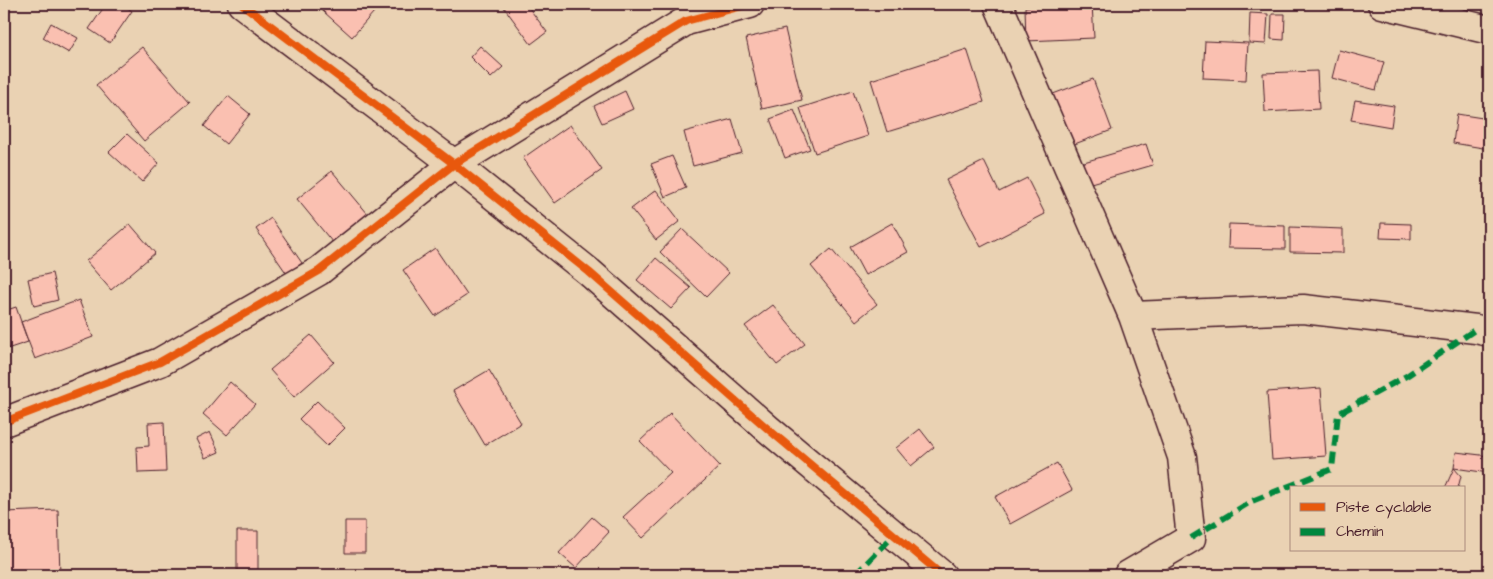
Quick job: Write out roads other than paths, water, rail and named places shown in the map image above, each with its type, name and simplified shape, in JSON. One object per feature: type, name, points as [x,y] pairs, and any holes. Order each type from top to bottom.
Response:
[{"type":"street","points":[[242,4],[454,164],[589,272],[768,429],[942,575]]},
{"type":"street","points":[[4,422],[160,362],[319,271],[454,164],[686,21],[750,4]]},
{"type":"street","points":[[998,4],[1133,316],[1182,457],[1191,538],[1128,575]]},
{"type":"street","points":[[1382,4],[1489,30]]},
{"type":"street","points":[[1133,316],[1303,310],[1489,332]]}]
